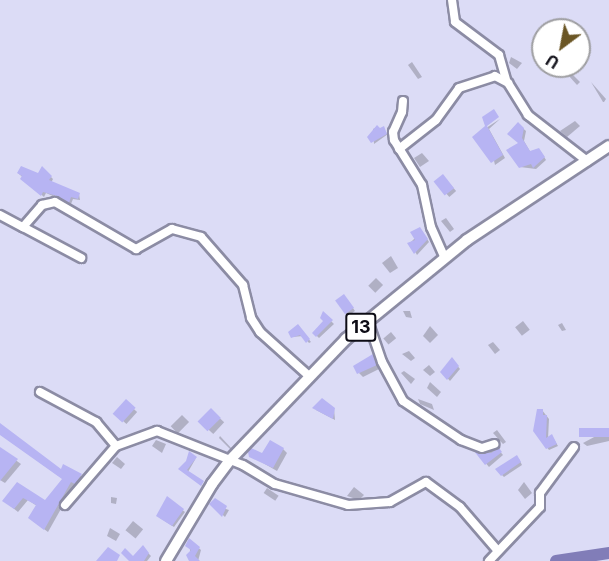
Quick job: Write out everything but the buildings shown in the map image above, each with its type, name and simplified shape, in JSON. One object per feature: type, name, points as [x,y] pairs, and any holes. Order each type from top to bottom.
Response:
[{"type":"highway","name":"13","points":[[166,561],[212,484],[230,460],[308,375],[368,321],[445,258],[609,146]]},
{"type":"street","points":[[452,0],[455,22],[499,55],[506,80],[528,115],[587,161]]},
{"type":"street","points":[[399,149],[436,120],[466,83],[495,76],[506,80]]},
{"type":"street","points":[[402,101],[402,112],[393,132],[399,149],[422,185],[431,227],[445,258]]},
{"type":"street","points":[[23,226],[42,206],[55,202],[136,249],[172,229],[201,237],[243,285],[251,318],[260,332],[308,375]]},
{"type":"street","points":[[0,215],[81,258]]},
{"type":"street","points":[[368,321],[382,362],[403,401],[461,440],[482,448],[494,444]]},
{"type":"street","points":[[40,392],[96,422],[116,446]]},
{"type":"street","points":[[65,505],[116,446],[157,431],[230,460],[275,484],[356,506],[398,499],[426,482],[460,507],[498,551]]},
{"type":"street","points":[[489,561],[540,507],[540,493],[574,447]]},
{"type":"waterway","points":[[556,561],[609,553]]}]
